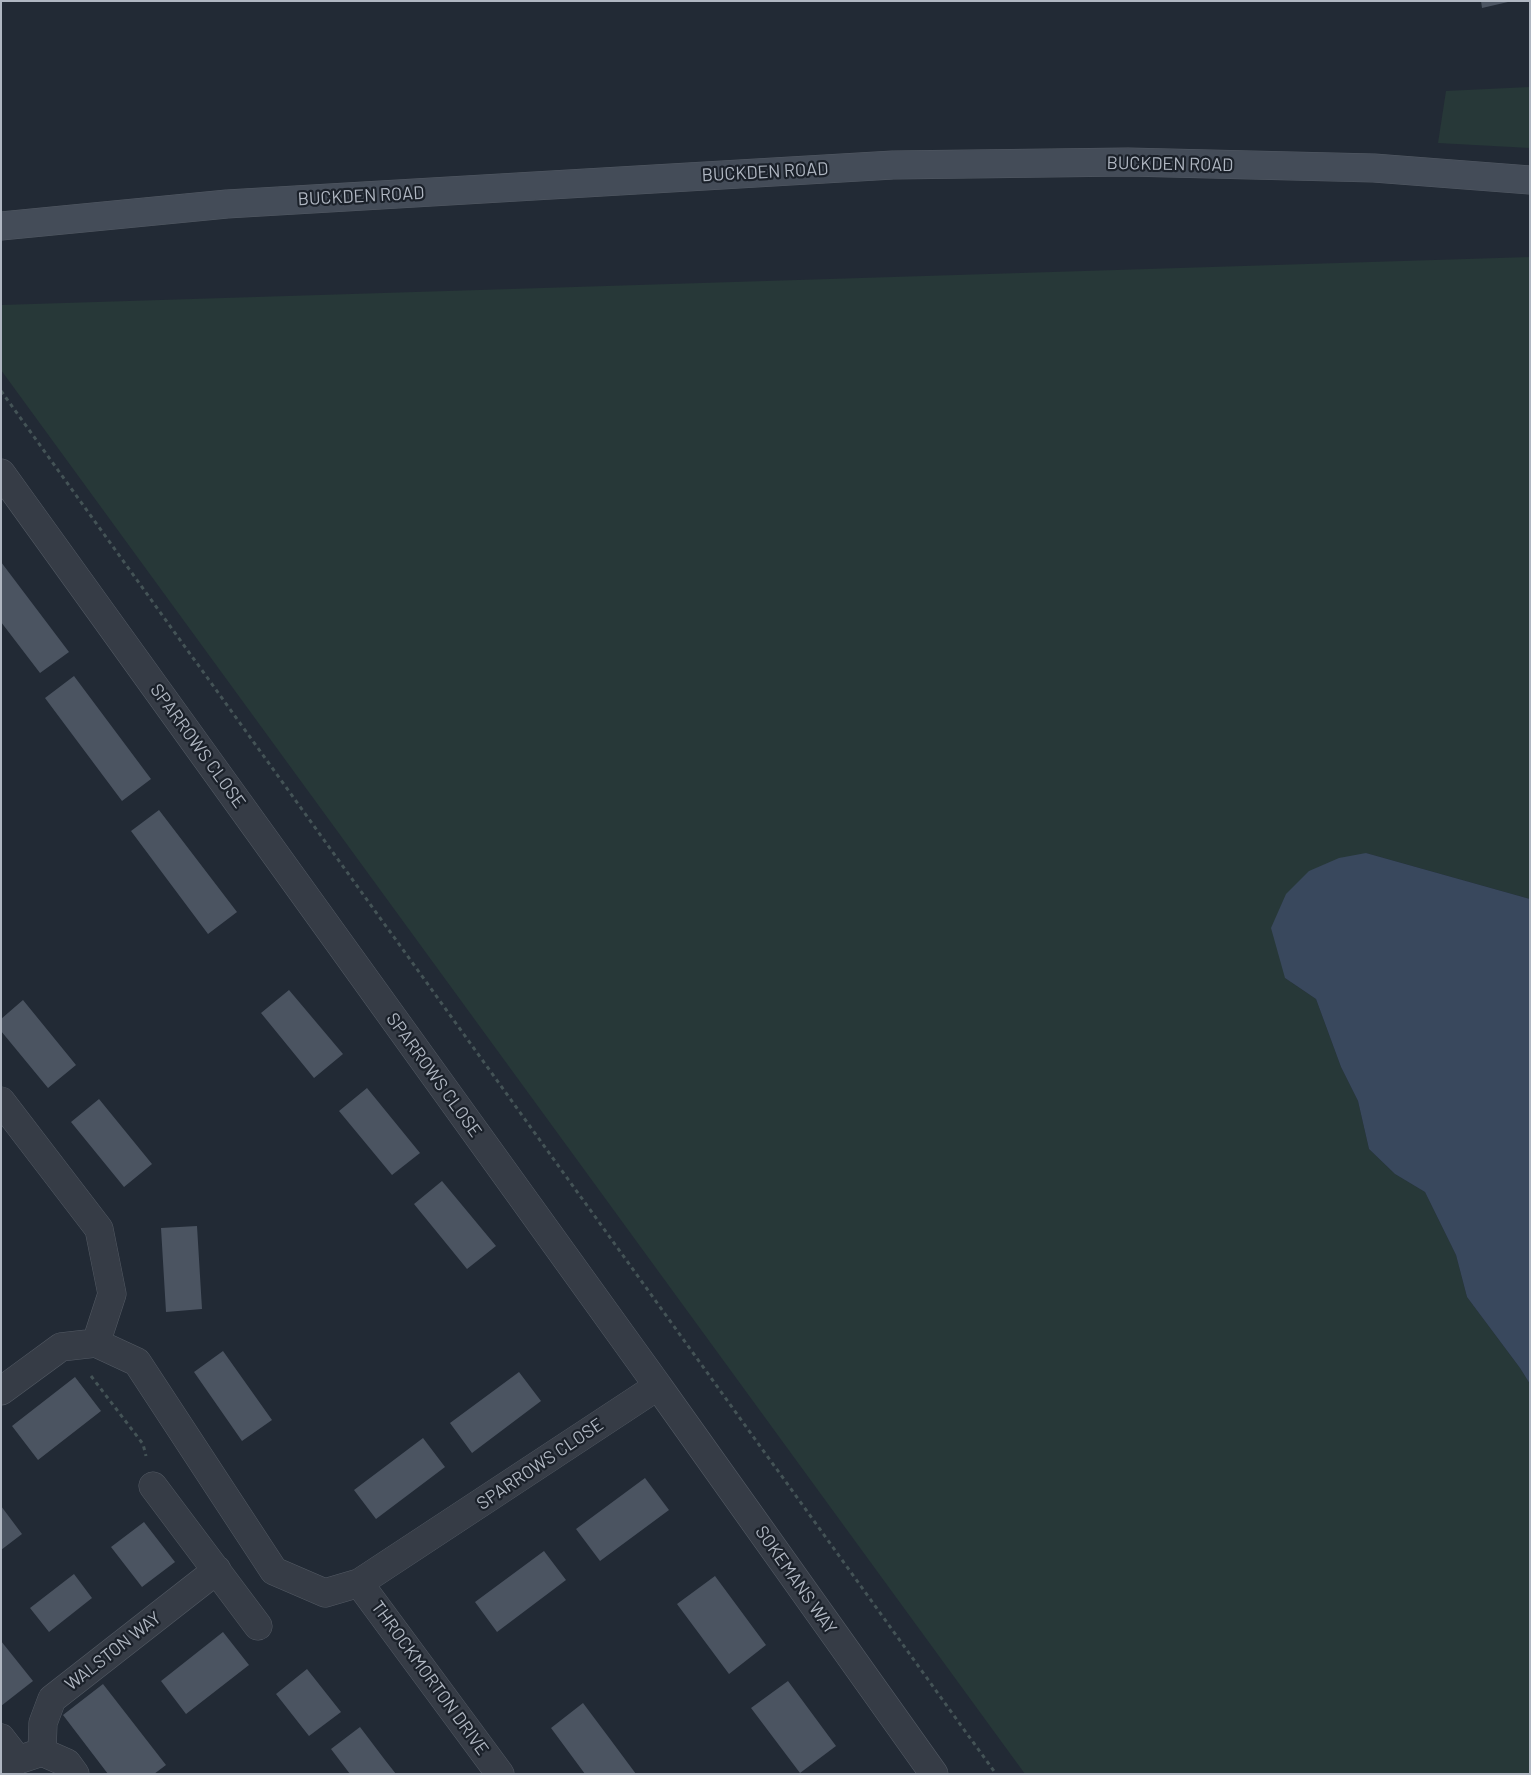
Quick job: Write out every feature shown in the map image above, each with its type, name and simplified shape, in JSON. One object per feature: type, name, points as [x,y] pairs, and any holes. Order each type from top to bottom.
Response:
[{"type":"main road","name":"BUCKDEN ROAD","points":[[1,226],[227,204],[893,165],[1128,162],[1374,168],[1530,180]]},
{"type":"street","name":"SPARROWS CLOSE","points":[[1,473],[658,1386],[359,1583],[325,1594],[274,1571],[137,1362],[96,1342]]},
{"type":"street","points":[[1,1102],[99,1230],[112,1294],[96,1342],[61,1347],[1,1391]]},
{"type":"street","name":"SOKEMANS WAY","points":[[658,1386],[934,1774]]},
{"type":"street","points":[[153,1486],[258,1626]]},
{"type":"street","name":"WALSTON WAY","points":[[20,1762],[43,1724],[52,1699],[217,1570]]},
{"type":"street","name":"THROCKMORTON DRIVE","points":[[359,1583],[500,1774]]},
{"type":"street","points":[[1,1738],[20,1762],[67,1763],[75,1774]]},
{"type":"path","points":[[1,391],[996,1774]]},
{"type":"path","points":[[86,1370],[143,1444],[153,1486]]},
{"type":"shaded area","points":[[1530,87],[1530,148],[1438,143],[1446,91]]},
{"type":"shaded area","points":[[1530,257],[1530,899],[1366,853],[1285,978],[1316,999],[1341,1067],[1358,1101],[1369,1149],[1395,1174],[1425,1192],[1456,1255],[1467,1297],[1530,1384],[1530,1774],[1025,1774],[1,370],[1,305]]},
{"type":"water","points":[[1366,853],[1530,899],[1530,1384],[1467,1297],[1456,1255],[1425,1192],[1395,1174],[1369,1149],[1358,1101],[1341,1067],[1316,999],[1285,978],[1271,928],[1286,894],[1309,871],[1339,858]]},
{"type":"building","points":[[1481,1],[1508,1],[1508,2],[1482,8]]},
{"type":"building","points":[[1,562],[69,652],[40,673],[1,622]]},
{"type":"building","points":[[74,676],[151,779],[122,801],[45,698]]},
{"type":"building","points":[[159,810],[237,912],[208,934],[131,831]]},
{"type":"building","points":[[289,990],[343,1054],[314,1078],[261,1013]]},
{"type":"building","points":[[23,1000],[76,1065],[48,1088],[1,1031],[1,1019]]},
{"type":"building","points":[[367,1088],[420,1153],[392,1175],[339,1111]]},
{"type":"building","points":[[99,1099],[152,1164],[124,1187],[71,1122]]},
{"type":"building","points":[[442,1181],[496,1246],[467,1269],[414,1204]]},
{"type":"building","points":[[197,1226],[202,1309],[166,1312],[161,1228]]},
{"type":"building","points":[[223,1351],[272,1420],[242,1441],[194,1372]]},
{"type":"building","points":[[519,1372],[541,1401],[472,1453],[450,1423]]},
{"type":"building","points":[[75,1377],[101,1411],[38,1460],[12,1426]]},
{"type":"building","points":[[423,1438],[445,1467],[376,1519],[354,1490]]},
{"type":"building","points":[[645,1478],[669,1510],[600,1561],[576,1529]]},
{"type":"building","points":[[1,1506],[22,1534],[1,1550]]},
{"type":"building","points":[[144,1522],[175,1562],[142,1587],[111,1547]]},
{"type":"building","points":[[544,1551],[566,1580],[497,1632],[475,1602]]},
{"type":"building","points":[[74,1574],[92,1598],[49,1632],[30,1608]]},
{"type":"building","points":[[715,1576],[766,1645],[729,1674],[677,1604]]},
{"type":"building","points":[[223,1632],[249,1665],[186,1714],[161,1681]]},
{"type":"building","points":[[1,1641],[33,1681],[1,1706]]},
{"type":"building","points":[[307,1669],[341,1712],[309,1736],[276,1694]]},
{"type":"building","points":[[788,1681],[836,1746],[800,1773],[751,1708]]},
{"type":"building","points":[[103,1684],[166,1765],[154,1774],[108,1774],[63,1715]]},
{"type":"building","points":[[583,1703],[636,1774],[585,1774],[551,1728]]},
{"type":"building","points":[[360,1727],[396,1774],[350,1774],[331,1749]]}]
